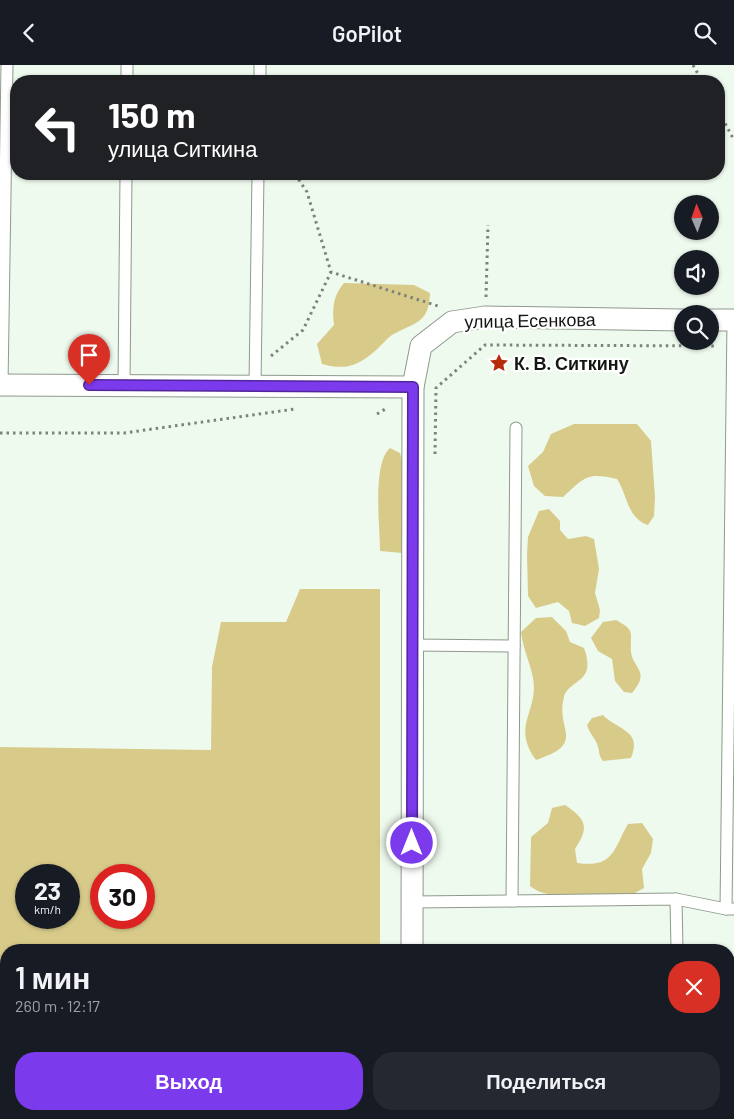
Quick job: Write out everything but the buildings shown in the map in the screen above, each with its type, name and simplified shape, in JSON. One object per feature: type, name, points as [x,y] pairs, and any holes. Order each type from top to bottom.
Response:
[{"type":"street","name":"улица Есенкова","points":[[412,944],[413,387],[421,346],[452,321],[485,317],[674,319]]},
{"type":"street","points":[[719,320],[733,320]]},
{"type":"street","points":[[1,385],[124,385],[255,378],[413,387]]},
{"type":"lane","points":[[1,385],[7,65]]},
{"type":"lane","points":[[124,385],[126,180]]},
{"type":"lane","points":[[255,378],[258,180]]},
{"type":"lane","points":[[412,902],[676,899],[730,909],[733,320]]},
{"type":"lane","points":[[512,901],[516,427]]},
{"type":"lane","points":[[413,645],[514,646]]},
{"type":"lane","points":[[676,899],[677,944]]},
{"type":"path","points":[[725,123],[734,140]]},
{"type":"path","points":[[255,378],[303,330],[331,272],[307,192],[299,180]]},
{"type":"path","points":[[436,455],[436,387],[485,345],[488,225]]},
{"type":"path","points":[[331,272],[438,306],[452,321]]},
{"type":"path","points":[[478,340],[485,345],[733,347]]},
{"type":"path","points":[[379,407],[388,407],[413,435],[436,435]]},
{"type":"path","points":[[377,414],[388,407]]},
{"type":"path","points":[[0,433],[124,433],[299,408]]},
{"type":"shaded area","points":[[344,283],[414,285],[430,293],[427,311],[419,321],[392,335],[362,361],[344,367],[322,364],[317,344],[334,325],[334,303]]},
{"type":"shaded area","points":[[574,424],[637,424],[651,441],[655,497],[654,516],[648,525],[641,522],[632,512],[617,479],[599,476],[587,478],[563,497],[545,496],[534,486],[528,466],[543,452],[551,434]]},
{"type":"shaded area","points":[[390,448],[400,453],[404,468],[403,553],[380,551],[379,481],[384,456]]},
{"type":"shaded area","points":[[549,509],[560,521],[560,530],[568,539],[586,536],[594,539],[599,569],[595,593],[600,610],[599,618],[585,626],[572,623],[569,611],[558,602],[536,608],[528,596],[528,537],[539,511]]},
{"type":"shaded area","points":[[300,589],[380,589],[380,944],[0,944],[0,747],[211,750],[212,667],[221,622],[286,622]]},
{"type":"shaded area","points":[[552,617],[566,631],[570,642],[584,648],[587,668],[585,674],[571,686],[564,697],[562,708],[566,734],[565,741],[561,748],[552,754],[536,760],[529,748],[526,737],[527,719],[534,690],[532,672],[521,632],[536,618]]},
{"type":"shaded area","points":[[616,620],[627,627],[631,633],[632,658],[641,675],[632,693],[624,692],[615,681],[612,659],[598,651],[591,638],[603,622]]},
{"type":"shaded area","points":[[603,715],[631,736],[634,742],[634,749],[631,758],[603,761],[601,759],[598,746],[587,725],[592,718]]},
{"type":"shaded area","points":[[565,805],[578,815],[584,824],[583,835],[575,849],[577,863],[589,864],[605,860],[615,849],[628,824],[642,823],[653,839],[651,853],[642,869],[644,888],[635,893],[580,897],[551,895],[539,892],[530,886],[531,837],[548,823],[552,808]]},
{"type":"place","name":"К. В. Ситкину","points":[[499,363]]},
{"type":"route","points":[[89,385],[413,387],[412,843]]}]
